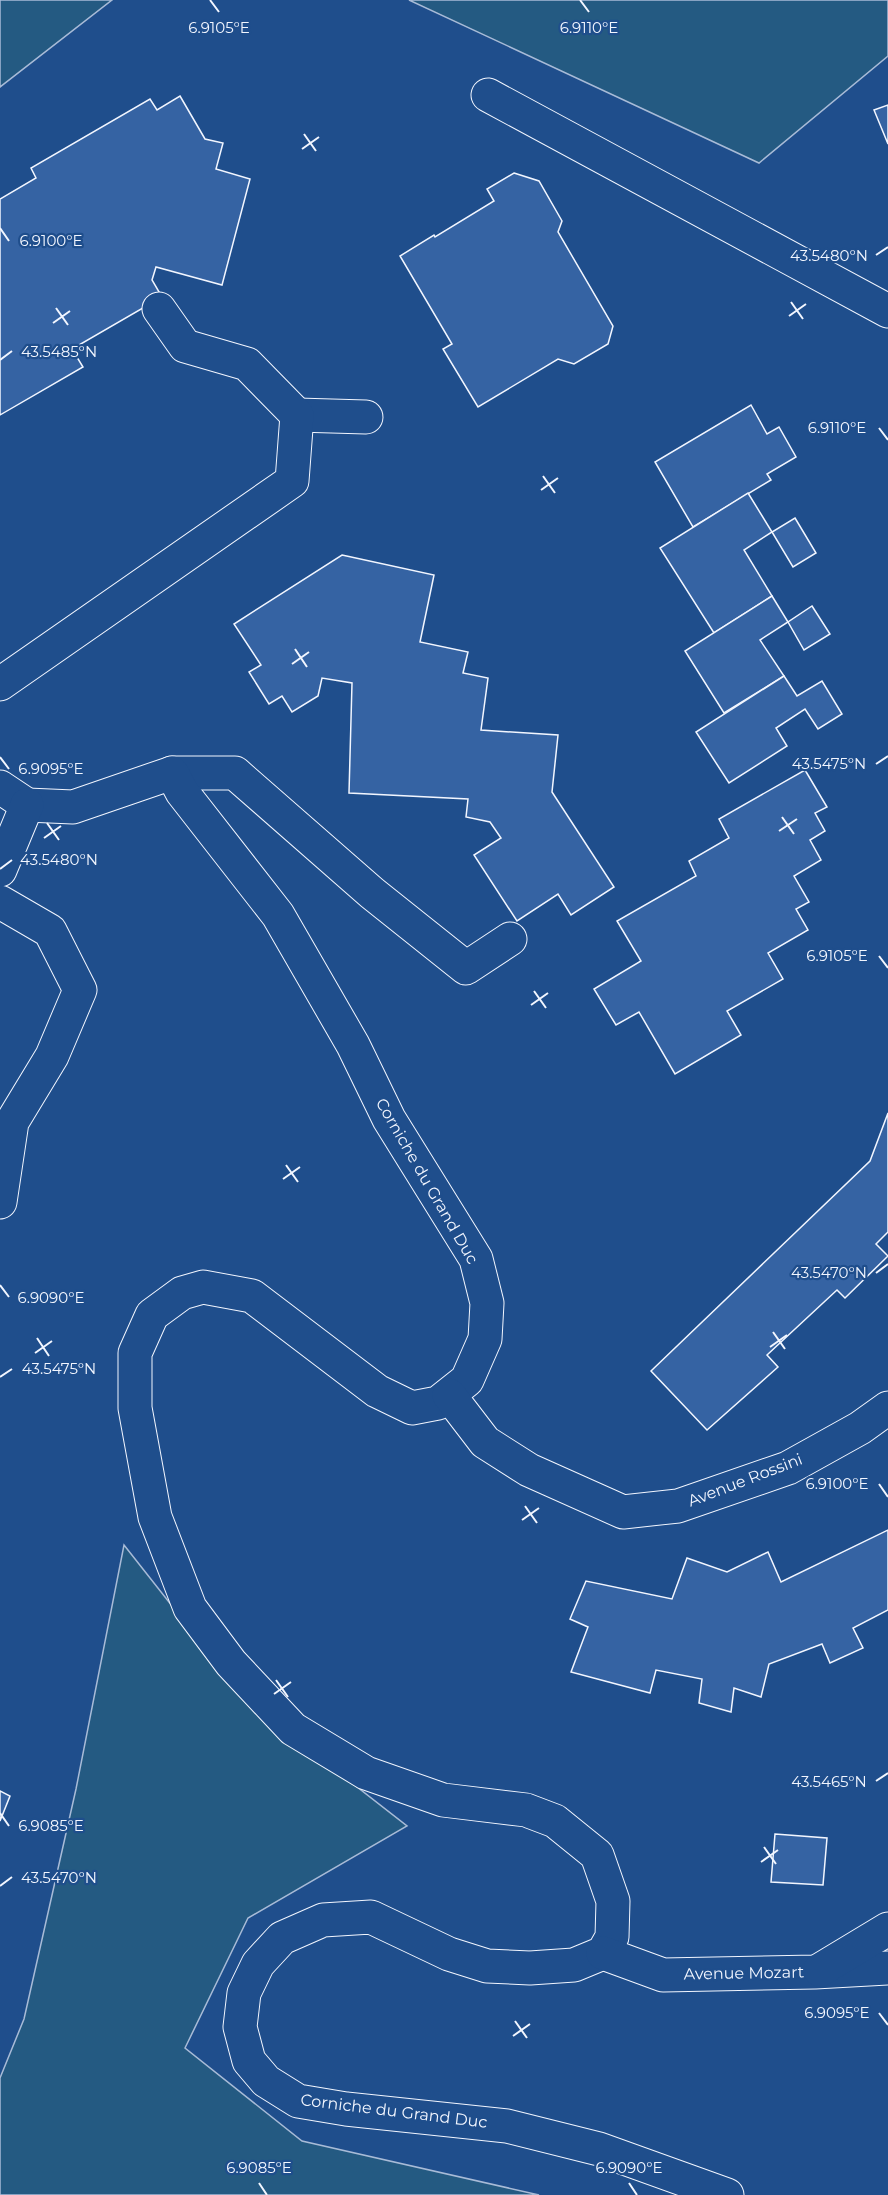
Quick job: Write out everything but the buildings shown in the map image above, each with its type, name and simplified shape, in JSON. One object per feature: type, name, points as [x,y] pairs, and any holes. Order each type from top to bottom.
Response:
[{"type":"street","points":[[488,95],[888,311]]},
{"type":"street","points":[[159,309],[185,346],[247,364],[297,415],[366,417]]},
{"type":"street","points":[[0,684],[292,481],[297,415]]},
{"type":"street","points":[[0,787],[27,805],[73,807],[172,773],[235,772],[372,893],[466,968],[510,939]]},
{"type":"street","name":"Corniche du Grand Duc","points":[[172,773],[182,792],[278,915],[353,1045],[389,1119],[476,1259],[487,1303],[485,1339],[467,1380],[438,1403],[412,1408],[377,1391],[252,1296],[203,1287],[182,1293],[152,1316],[135,1353],[135,1408],[154,1517],[190,1608],[231,1663],[293,1729],[366,1773],[410,1789],[443,1800],[526,1810],[555,1821],[597,1856],[613,1901],[612,1937],[603,1953],[574,1965],[530,1968],[487,1966],[449,1954],[371,1917],[323,1920],[282,1938],[258,1964],[244,1994],[240,2027],[249,2061],[266,2081],[298,2102],[507,2126],[599,2149],[727,2195]]},
{"type":"street","points":[[0,870],[27,805]]},
{"type":"street","points":[[0,902],[50,931],[80,990],[52,1056],[12,1122],[0,1202]]},
{"type":"street","name":"Avenue Rossini","points":[[449,1395],[485,1442],[529,1470],[623,1512],[678,1506],[788,1468],[860,1428],[888,1408]]},
{"type":"street","points":[[816,1972],[888,1929]]},
{"type":"street","name":"Avenue Mozart","points":[[603,1953],[663,1975],[888,1968]]},
{"type":"shaded area","points":[[0,0],[112,0],[0,87]]},
{"type":"shaded area","points":[[409,0],[888,0],[888,56],[759,163]]},
{"type":"shaded area","points":[[124,1545],[247,1701],[407,1826],[248,1918],[185,2048],[302,2141],[539,2195],[0,2195],[0,2078],[24,2019],[76,1789]]}]
